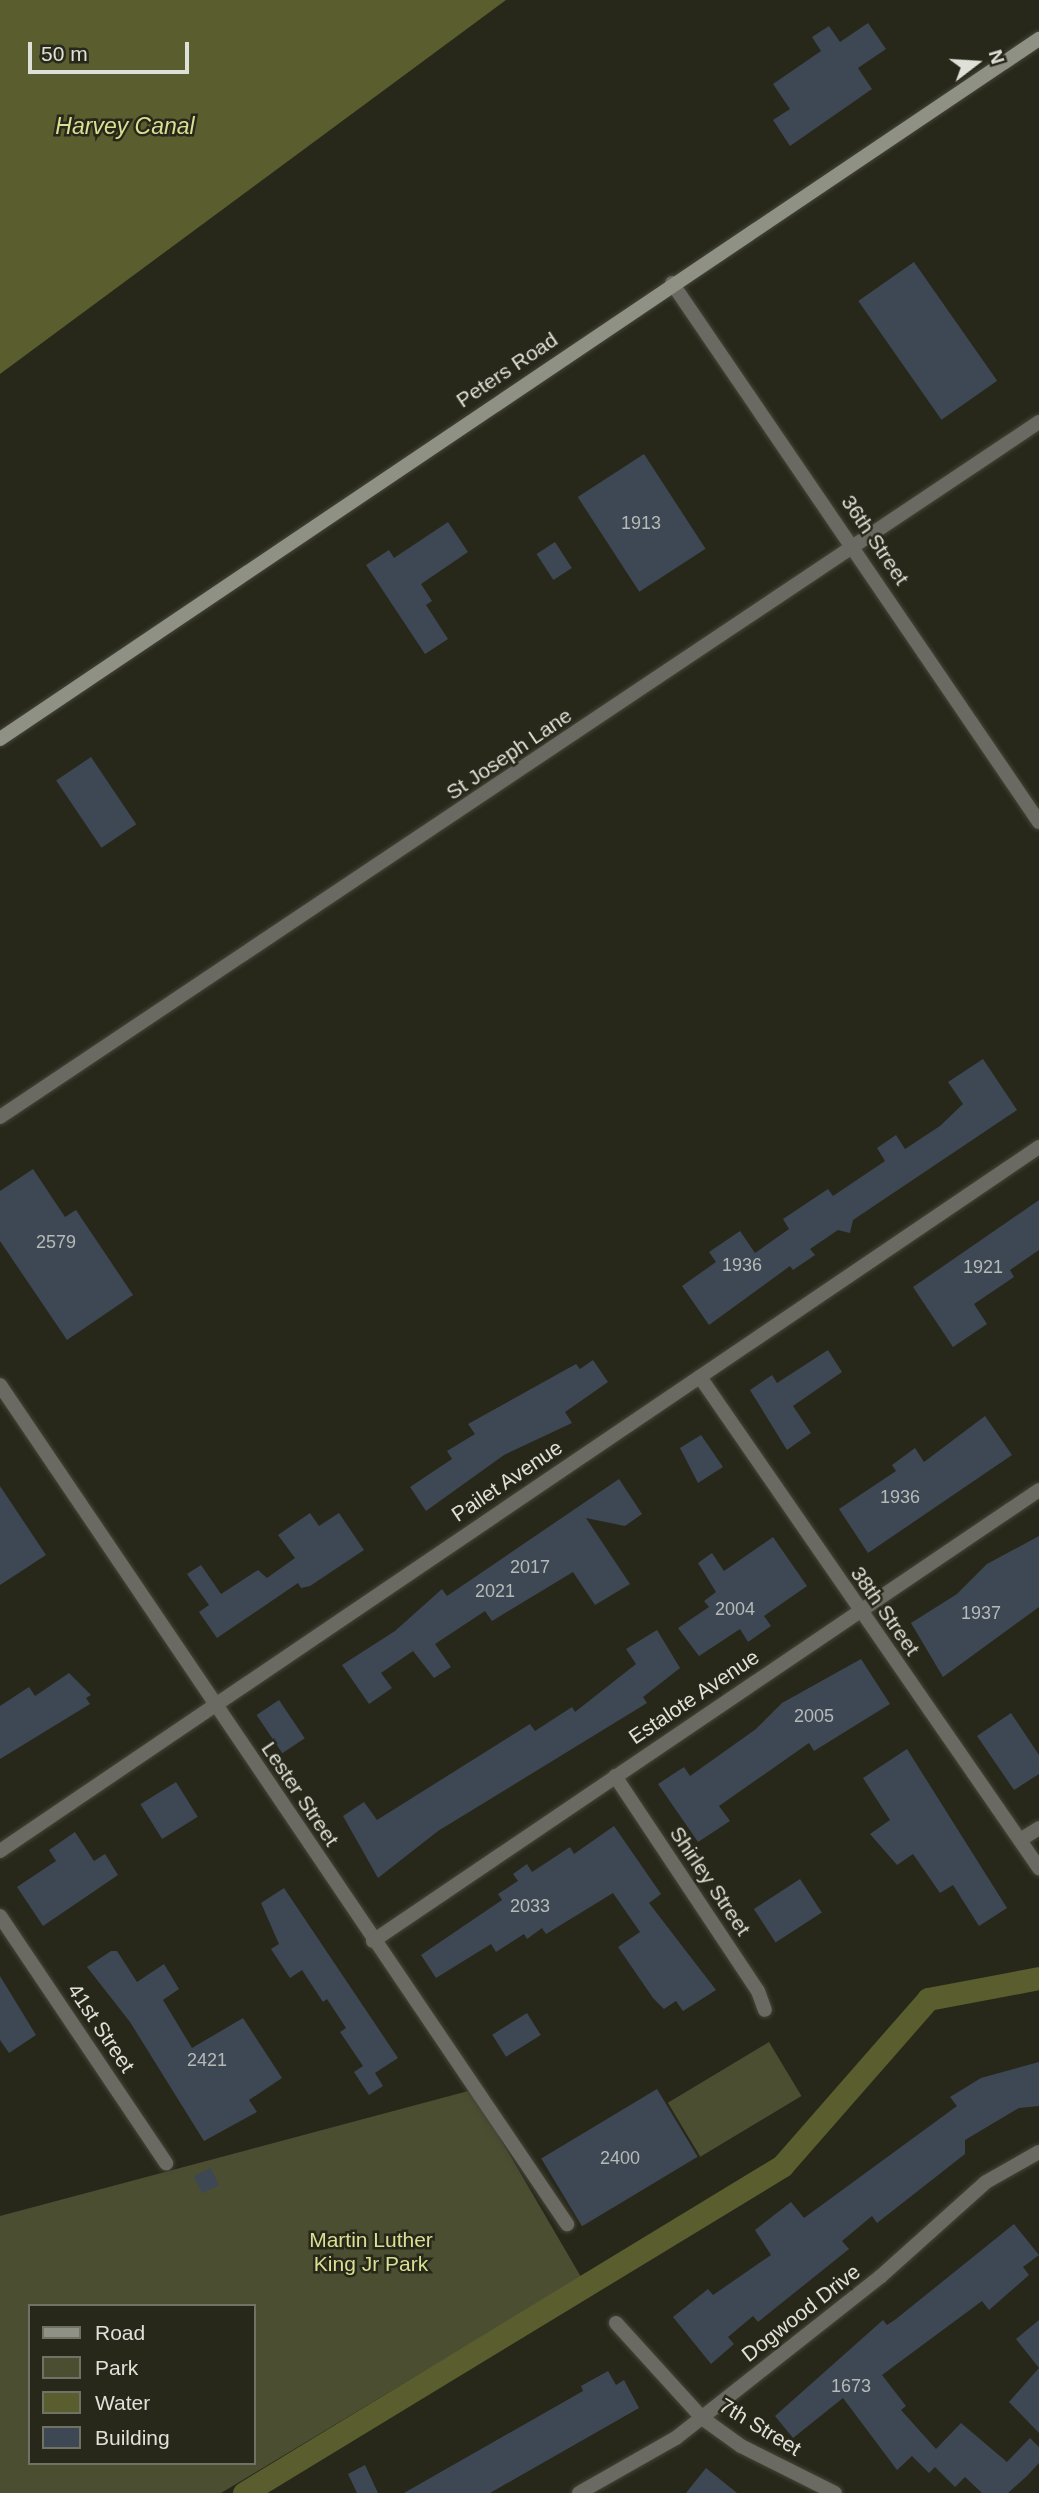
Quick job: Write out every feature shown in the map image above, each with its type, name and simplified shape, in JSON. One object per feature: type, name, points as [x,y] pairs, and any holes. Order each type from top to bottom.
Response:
[{"type":"main road","name":"Peters Road","points":[[0,739],[672,283],[1039,39]]},
{"type":"street","name":"36th Street","points":[[672,283],[853,544],[1039,822]]},
{"type":"street","name":"St Joseph Lane","points":[[0,1117],[1039,422]]},
{"type":"street","name":"Pailet Avenue","points":[[0,1851],[1039,1147]]},
{"type":"street","name":"38th Street","points":[[700,1377],[859,1611],[1039,1868]]},
{"type":"street","name":"Lester Street","points":[[0,1385],[373,1941],[567,2224]]},
{"type":"street","name":"Estalote Avenue","points":[[373,1941],[1039,1490]]},
{"type":"street","name":"Shirley Street","points":[[615,1776],[758,1991],[765,2010]]},
{"type":"street","points":[[1020,1840],[1039,1828]]},
{"type":"street","name":"41st Street","points":[[0,1916],[166,2163]]},
{"type":"street","name":"Dogwood Drive","points":[[579,2493],[702,2418],[880,2277],[986,2182],[1039,2152]]},
{"type":"street","name":"7th Street","points":[[616,2323],[702,2418],[741,2446],[835,2493]]},
{"type":"green space","points":[[769,2042],[801,2096],[700,2157],[668,2103]]},
{"type":"green space","name":"Martin Luther King Jr Park","points":[[472,2090],[581,2277],[221,2493],[0,2493],[0,2216]]},
{"type":"water","name":"Harvey Canal","points":[[0,0],[506,0],[0,374]]},
{"type":"building","points":[[868,23],[886,49],[858,68],[872,89],[790,146],[773,120],[790,109],[773,84],[821,51],[812,37],[829,26],[840,42]]},
{"type":"building","points":[[914,262],[997,381],[941,420],[858,301]]},
{"type":"building","points":[[644,454],[706,549],[639,592],[578,497]]},
{"type":"building","points":[[448,522],[468,552],[421,584],[432,601],[426,605],[448,639],[425,654],[366,565],[389,550],[394,558]]},
{"type":"building","points":[[555,542],[572,568],[553,580],[537,554]]},
{"type":"building","points":[[91,757],[136,824],[101,848],[56,780]]},
{"type":"building","points":[[983,1059],[1017,1110],[853,1220],[850,1233],[838,1230],[810,1249],[815,1255],[793,1270],[790,1266],[709,1325],[682,1286],[716,1262],[709,1252],[740,1231],[755,1253],[789,1229],[783,1219],[828,1189],[833,1196],[885,1161],[877,1148],[896,1135],[905,1149],[940,1126],[963,1104],[948,1082]]},
{"type":"building","points":[[33,1169],[65,1217],[76,1210],[133,1295],[67,1340],[0,1241],[0,1191]]},
{"type":"building","points":[[1039,1200],[1039,1250],[1010,1270],[1014,1277],[974,1304],[987,1324],[953,1347],[913,1287]]},
{"type":"building","points":[[828,1350],[842,1372],[793,1406],[811,1433],[787,1450],[750,1390],[772,1375],[777,1383]]},
{"type":"building","points":[[593,1360],[608,1382],[565,1412],[572,1423],[504,1455],[426,1511],[410,1487],[452,1459],[447,1451],[475,1434],[468,1424],[576,1364],[580,1369]]},
{"type":"building","points":[[985,1416],[1012,1455],[868,1553],[839,1509],[896,1471],[892,1465],[915,1448],[924,1462]]},
{"type":"building","points":[[701,1435],[723,1467],[698,1483],[680,1448]]},
{"type":"building","points":[[619,1479],[642,1514],[625,1526],[586,1518],[630,1584],[595,1605],[573,1572],[492,1621],[485,1611],[435,1644],[451,1667],[434,1678],[413,1651],[381,1673],[392,1688],[369,1704],[342,1665],[395,1631],[442,1589],[447,1596]]},
{"type":"building","points":[[0,1486],[46,1555],[0,1585]]},
{"type":"building","points":[[310,1513],[319,1526],[339,1513],[364,1550],[310,1586],[301,1588],[298,1583],[217,1638],[199,1612],[209,1605],[187,1574],[201,1565],[221,1594],[258,1570],[267,1578],[295,1558],[278,1535]]},
{"type":"building","points":[[1039,1536],[1039,1607],[943,1677],[911,1623],[957,1594],[987,1564]]},
{"type":"building","points":[[773,1537],[807,1586],[764,1616],[771,1626],[748,1642],[740,1629],[699,1656],[678,1628],[709,1607],[704,1601],[716,1592],[698,1563],[712,1553],[724,1571]]},
{"type":"building","points":[[657,1630],[680,1668],[643,1697],[647,1703],[438,1831],[378,1878],[343,1816],[364,1802],[377,1820],[530,1724],[535,1731],[572,1707],[575,1712],[636,1664],[626,1649]]},
{"type":"building","points":[[861,1659],[890,1704],[814,1751],[809,1743],[719,1806],[730,1821],[698,1842],[658,1784],[684,1767],[690,1776],[756,1729],[782,1703]]},
{"type":"building","points":[[69,1673],[91,1695],[86,1698],[90,1704],[0,1759],[0,1706],[29,1687],[35,1696]]},
{"type":"building","points":[[279,1700],[305,1738],[282,1753],[257,1715]]},
{"type":"building","points":[[1011,1713],[1039,1755],[1039,1774],[1014,1790],[977,1736]]},
{"type":"building","points":[[907,1749],[1007,1908],[979,1926],[953,1885],[940,1893],[913,1854],[897,1865],[870,1834],[890,1820],[863,1778]]},
{"type":"building","points":[[176,1782],[198,1817],[162,1839],[140,1804]]},
{"type":"building","points":[[614,1826],[661,1894],[649,1903],[716,1990],[683,2011],[676,2001],[664,2009],[653,1998],[618,1947],[640,1932],[613,1893],[546,1934],[542,1928],[527,1939],[524,1934],[496,1952],[491,1944],[436,1978],[421,1955],[502,1900],[498,1894],[518,1881],[513,1874],[527,1864],[532,1872],[570,1847],[574,1854]]},
{"type":"building","points":[[75,1832],[94,1861],[105,1854],[118,1875],[43,1926],[17,1887],[56,1861],[49,1850]]},
{"type":"building","points":[[800,1879],[822,1913],[776,1943],[754,1909]]},
{"type":"building","points":[[284,1888],[398,2058],[375,2073],[383,2086],[369,2095],[354,2072],[363,2066],[340,2032],[346,2028],[327,1999],[323,2002],[302,1970],[290,1978],[271,1949],[279,1944],[261,1903]]},
{"type":"building","points":[[111,1951],[117,1951],[137,1982],[164,1964],[179,1989],[163,2000],[192,2048],[243,2018],[282,2078],[249,2100],[257,2112],[204,2141],[130,2022],[87,1967]]},
{"type":"building","points":[[0,1976],[36,2035],[9,2053],[0,2040]]},
{"type":"building","points":[[527,2013],[541,2035],[506,2057],[492,2035]]},
{"type":"building","points":[[1039,2062],[1039,2106],[1019,2108],[965,2140],[965,2154],[877,2223],[872,2216],[842,2241],[849,2249],[758,2322],[753,2316],[728,2337],[734,2344],[711,2364],[673,2317],[708,2289],[713,2295],[771,2255],[755,2230],[791,2202],[804,2218],[957,2106],[950,2097],[981,2078]]},
{"type":"building","points":[[657,2089],[698,2157],[582,2226],[541,2159]]},
{"type":"building","points":[[211,2168],[219,2185],[202,2193],[194,2176]]},
{"type":"building","points":[[1014,2224],[1039,2255],[1023,2267],[1029,2275],[989,2310],[982,2301],[882,2375],[906,2406],[901,2410],[936,2449],[961,2423],[1007,2462],[1030,2438],[1039,2447],[1039,2463],[1027,2476],[1008,2493],[982,2493],[965,2477],[955,2487],[935,2467],[929,2473],[912,2456],[897,2470],[843,2398],[793,2438],[775,2416],[883,2320],[887,2325],[896,2319]]},
{"type":"building","points":[[1039,2320],[1039,2368],[1016,2339]]},
{"type":"building","points":[[1039,2368],[1039,2433],[1009,2402]]},
{"type":"building","points":[[608,2371],[616,2385],[624,2380],[639,2408],[490,2493],[404,2493],[583,2391],[581,2386]]},
{"type":"building","points":[[365,2465],[378,2493],[357,2493],[348,2474]]},
{"type":"building","points":[[706,2468],[737,2493],[686,2493]]},
{"type":"waterway","points":[[244,2493],[782,2166],[928,1999],[1039,1978]]}]
